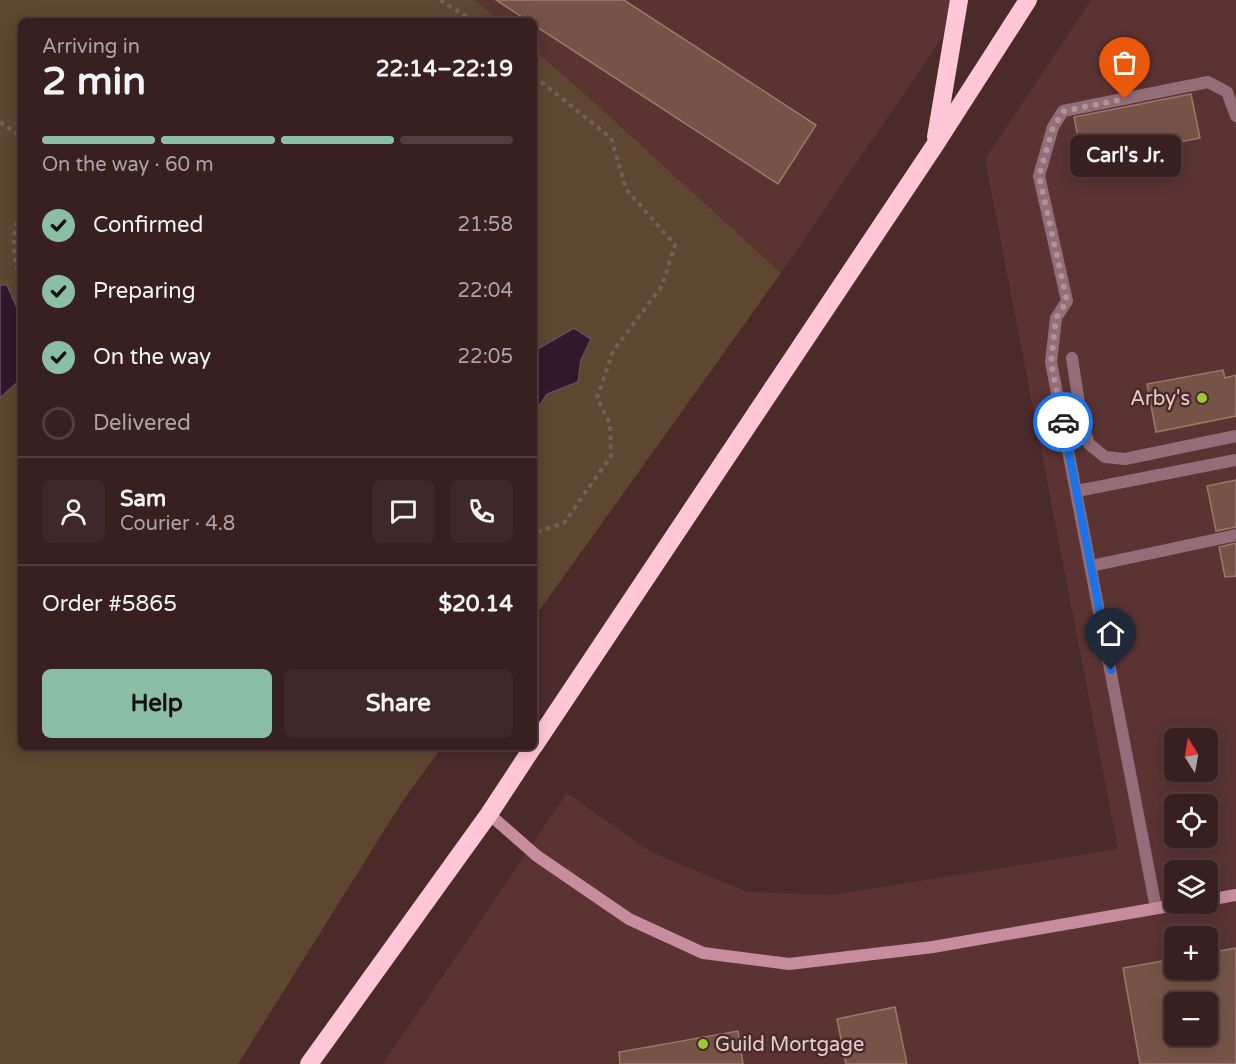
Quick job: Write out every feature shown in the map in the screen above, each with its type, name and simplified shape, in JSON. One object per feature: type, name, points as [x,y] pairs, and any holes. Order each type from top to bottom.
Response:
[{"type":"highway","points":[[934,145],[960,0]]},
{"type":"highway","points":[[537,742],[1028,0]]},
{"type":"highway","points":[[309,1064],[489,814],[532,750]]},
{"type":"street","points":[[489,814],[537,856],[629,919],[703,953],[789,964],[933,947],[1164,907]]},
{"type":"street","points":[[1218,898],[1236,895]]},
{"type":"lane","points":[[1156,908],[1051,362],[1056,318],[1067,301],[1039,176],[1053,127],[1064,111],[1208,81],[1227,92],[1236,116]]},
{"type":"lane","points":[[1072,358],[1082,423],[1089,444],[1105,457],[1125,459],[1236,436]]},
{"type":"lane","points":[[1077,491],[1236,460]]},
{"type":"lane","points":[[1091,566],[1236,535]]},
{"type":"path","points":[[440,0],[469,18]]},
{"type":"path","points":[[537,78],[610,138],[626,189],[675,245],[662,286],[613,351],[597,398],[610,424],[611,456],[564,523],[537,532]]},
{"type":"path","points":[[0,122],[18,134]]},
{"type":"path","points":[[18,219],[14,256],[18,273]]},
{"type":"shaded area","points":[[0,0],[475,0],[496,18],[18,18],[18,750],[440,750],[402,802],[238,1064],[0,1064]]},
{"type":"shaded area","points":[[475,0],[968,0],[781,273],[537,53],[537,18],[496,18]]},
{"type":"shaded area","points":[[1091,0],[1236,0],[1236,1064],[383,1064],[567,793],[651,852],[748,892],[833,895],[1118,849],[985,159]]},
{"type":"shaded area","points":[[537,53],[781,273],[537,614]]},
{"type":"shaded area","points":[[0,285],[7,285],[18,310],[18,382],[0,398]]},
{"type":"shaded area","points":[[574,328],[591,339],[581,360],[578,382],[547,394],[537,409],[537,349]]},
{"type":"building","points":[[496,0],[624,0],[816,125],[778,184],[537,27],[537,18],[523,18]]},
{"type":"building","points":[[1191,94],[1200,138],[1083,162],[1074,117]]},
{"type":"building","points":[[1223,370],[1225,378],[1236,375],[1236,416],[1156,432],[1147,384]]},
{"type":"building","points":[[1236,480],[1236,527],[1216,531],[1207,486]]},
{"type":"building","points":[[1236,543],[1236,576],[1225,577],[1219,547]]},
{"type":"building","points":[[1236,948],[1236,1064],[1140,1064],[1123,968],[1164,961],[1164,980],[1218,980],[1218,951]]},
{"type":"building","points":[[895,1007],[907,1064],[846,1064],[837,1019]]},
{"type":"building","name":"Guild Mortgage","points":[[738,1031],[743,1064],[620,1064],[619,1052]]},
{"type":"way so far","points":[[1063,422],[1051,362],[1056,318],[1067,301],[1039,176],[1053,127],[1064,111],[1125,99]]},
{"type":"place","name":"Carl's Jr.","points":[[1125,99]]},
{"type":"place","name":"Arby's","points":[[1202,398]]},
{"type":"place","name":"Guild Mortgage","points":[[703,1044]]},
{"type":"route","points":[[1063,422],[1111,670]]}]
